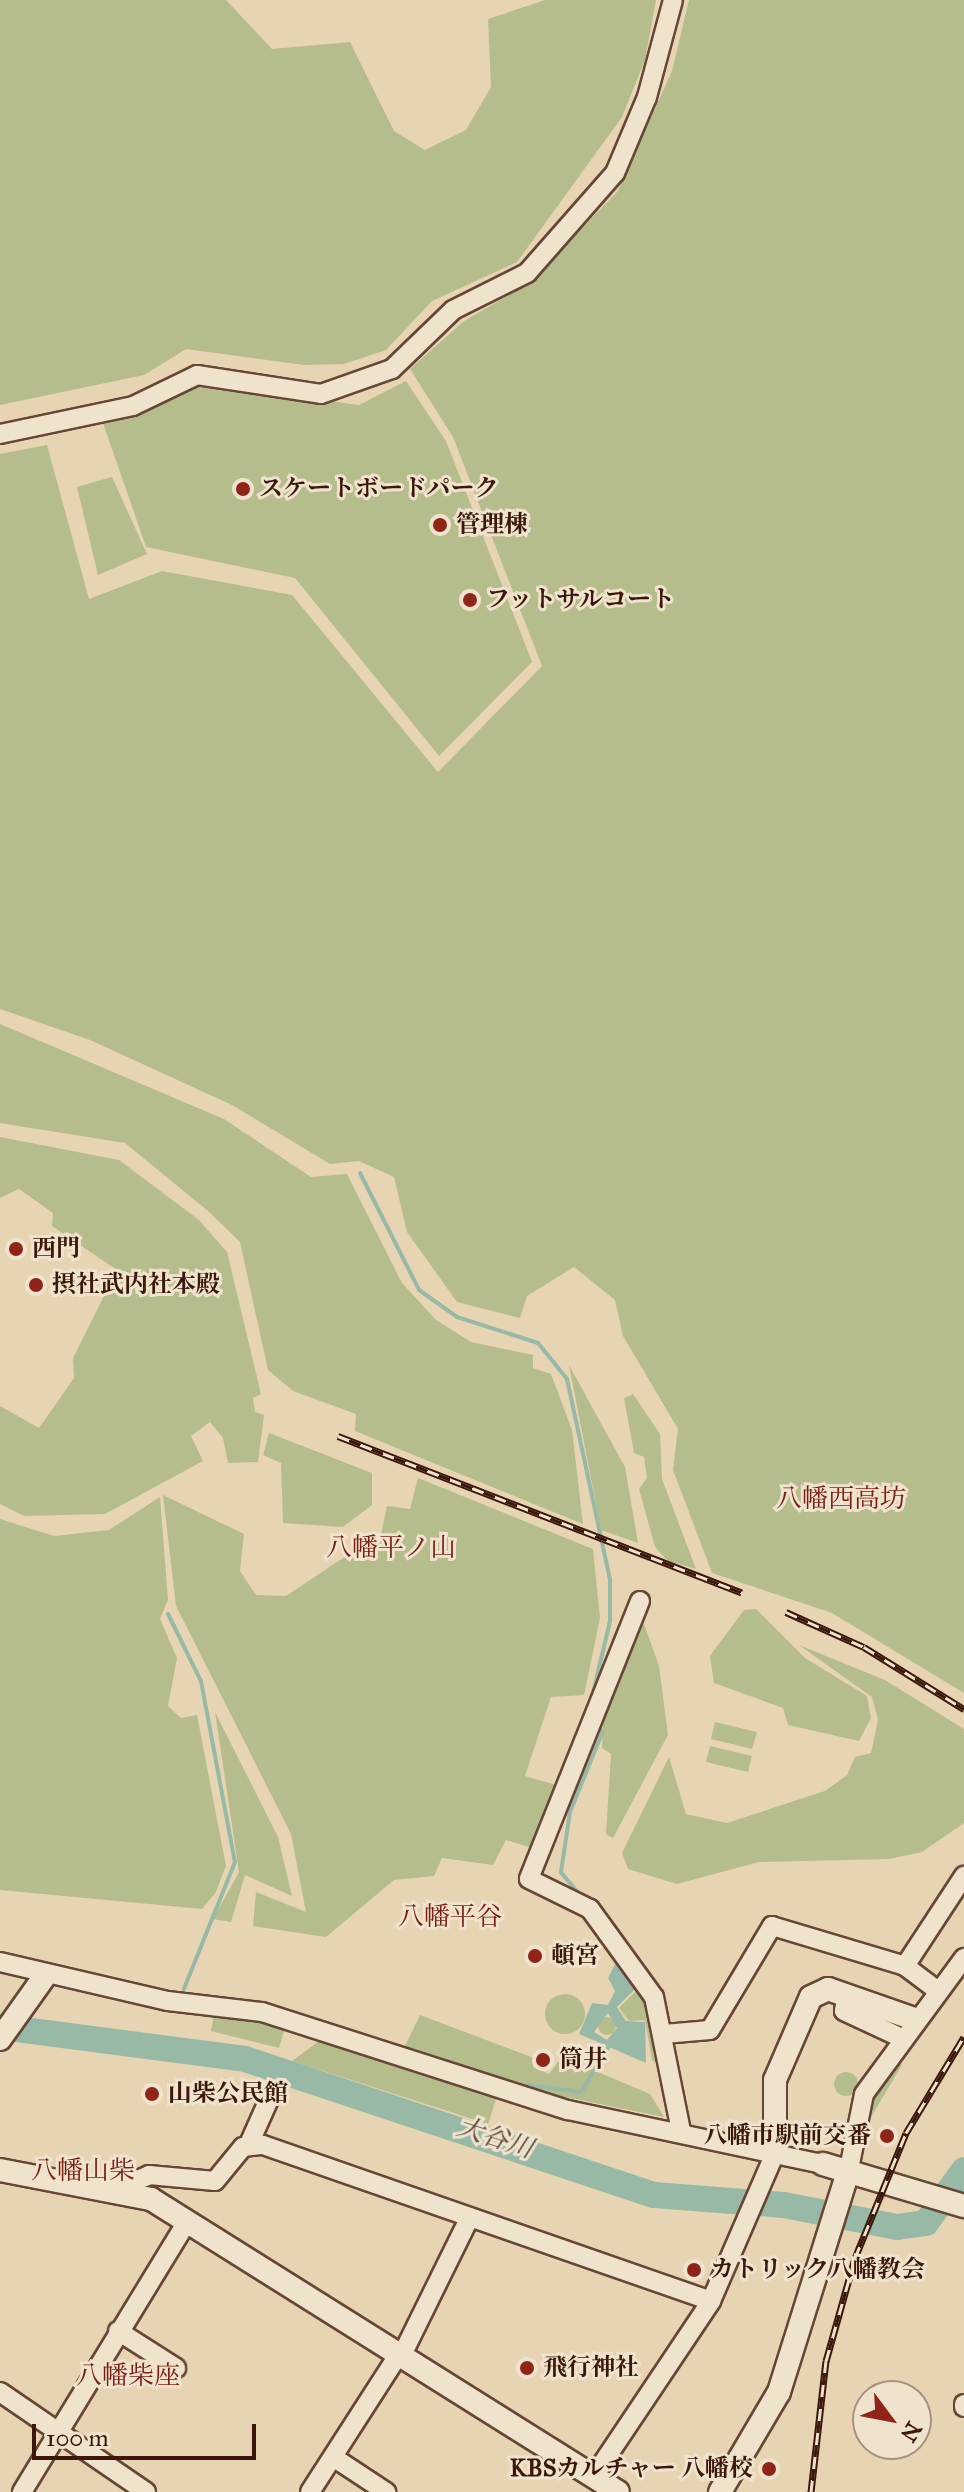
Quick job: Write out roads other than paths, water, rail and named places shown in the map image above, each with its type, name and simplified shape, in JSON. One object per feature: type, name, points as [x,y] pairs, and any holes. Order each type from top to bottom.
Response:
[{"type":"street","points":[[0,434],[133,406],[185,377],[321,394],[392,369],[453,310],[527,273],[615,173],[647,97],[673,0]]},
{"type":"street","points":[[640,1601],[529,1879],[590,1909],[654,1997],[664,2034],[681,2131]]},
{"type":"street","points":[[905,1966],[964,1876]]},
{"type":"street","points":[[664,2034],[710,2030],[772,1926],[905,1966],[935,1989]]},
{"type":"street","points":[[720,2492],[779,2392],[849,2169],[864,2094],[935,1989],[964,1958]]},
{"type":"street","points":[[0,1962],[44,1977],[262,2012],[568,2110],[681,2131],[849,2169],[962,2205]]},
{"type":"street","points":[[0,2039],[44,1977]]},
{"type":"street","points":[[594,2476],[711,2301],[746,2232],[775,2153],[775,2080],[811,1997],[828,1989],[847,1995],[908,2029]]},
{"type":"street","points":[[119,2188],[149,2175],[215,2181],[249,2144],[270,2097]]},
{"type":"street","points":[[249,2144],[711,2301]]},
{"type":"street","points":[[0,2170],[119,2188],[187,2222],[398,2358],[618,2492]]},
{"type":"street","points":[[310,2492],[398,2358],[470,2217]]},
{"type":"street","points":[[22,2492],[54,2431],[187,2222]]},
{"type":"street","points":[[118,2331],[176,2368]]},
{"type":"street","points":[[0,2392],[146,2492]]},
{"type":"street","points":[[333,2457],[386,2492]]},
{"type":"waterway","points":[[360,1173],[419,1290],[457,1317],[538,1343],[567,1379],[610,1579],[610,1621],[591,1702]]},
{"type":"waterway","points":[[168,1614],[201,1681],[235,1862],[184,1989]]},
{"type":"waterway","points":[[580,1895],[561,1872],[570,1812],[602,1733],[597,1720]]},
{"type":"waterway","name":"大谷川","points":[[0,2027],[245,2059],[654,2195],[784,2205],[897,2227],[926,2223],[964,2170]]},
{"type":"waterway","points":[[528,2085],[581,2092],[608,2048]]},
{"type":"railway","points":[[338,1436],[742,1593]]},
{"type":"railway","points":[[786,1612],[864,1647],[964,1709]]},
{"type":"railway","points":[[811,2492],[826,2361],[855,2258],[906,2133],[964,2037]]},
{"type":"place","name":"スケートボードパーク","points":[[243,489]]},
{"type":"place","name":"管理棟","points":[[440,525]]},
{"type":"place","name":"フットサルコート","points":[[470,600]]},
{"type":"place","name":"西門","points":[[16,1249]]},
{"type":"place","name":"摂社武内社本殿","points":[[36,1285]]},
{"type":"place","name":"頓宮","points":[[535,1956]]},
{"type":"place","name":"筒井","points":[[543,2060]]},
{"type":"place","name":"山柴公民館","points":[[152,2094]]},
{"type":"place","name":"八幡市駅前交番","points":[[887,2136]]},
{"type":"place","name":"カトリック八幡教会","points":[[694,2270]]},
{"type":"place","name":"飛行神社","points":[[527,2368]]},
{"type":"place","name":"KBSカルチャー 八幡校","points":[[769,2469]]},
{"type":"district","name":"八幡西高坊","points":[[841,1499]]},
{"type":"district","name":"八幡平ノ山","points":[[391,1548]]},
{"type":"district","name":"八幡平谷","points":[[450,1917]]},
{"type":"district","name":"八幡山柴","points":[[83,2171]]},
{"type":"district","name":"八幡柴座","points":[[128,2376]]}]
